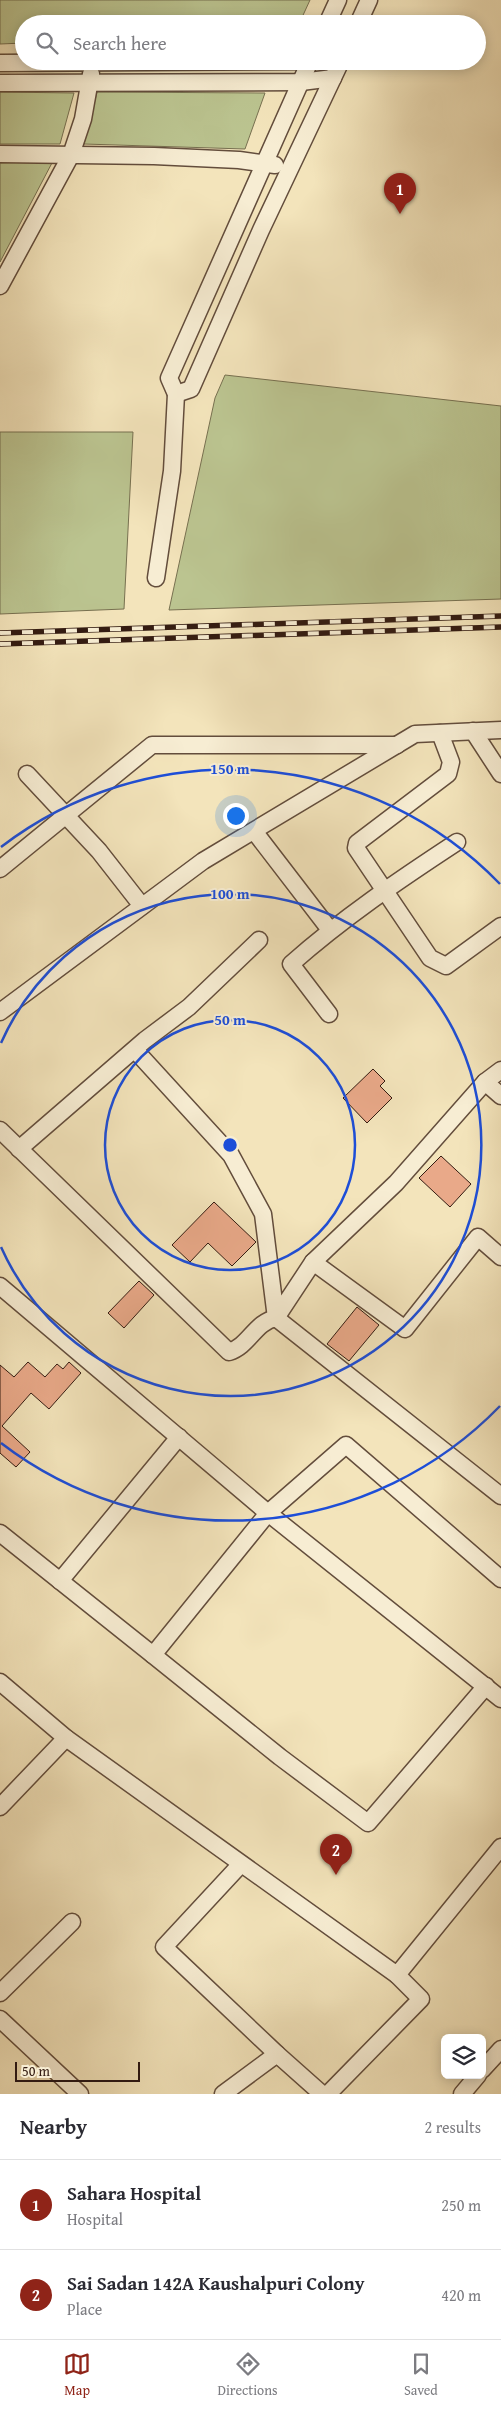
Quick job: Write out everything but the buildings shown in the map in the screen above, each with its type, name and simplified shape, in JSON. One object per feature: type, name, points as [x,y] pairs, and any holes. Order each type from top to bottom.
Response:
[{"type":"street","points":[[331,15],[338,0]]},
{"type":"street","points":[[362,15],[370,0]]},
{"type":"street","points":[[0,63],[15,63]]},
{"type":"street","points":[[0,286],[70,155],[83,119],[92,70]]},
{"type":"street","points":[[156,578],[172,471],[176,394],[169,378],[307,70]]},
{"type":"street","points":[[323,70],[333,78]]},
{"type":"street","points":[[176,394],[191,390],[289,170],[337,70]]},
{"type":"street","points":[[0,83],[301,82],[333,78]]},
{"type":"street","points":[[0,154],[154,156],[266,162],[289,170]]},
{"type":"street","points":[[0,1012],[203,861],[415,734],[501,730]]},
{"type":"street","points":[[473,732],[501,774]]},
{"type":"street","points":[[440,733],[451,762],[448,774],[357,843],[356,848],[430,958],[446,966],[501,926]]},
{"type":"street","points":[[0,869],[152,744],[397,745]]},
{"type":"street","points":[[27,774],[98,851],[142,906]]},
{"type":"street","points":[[254,831],[330,930]]},
{"type":"street","points":[[329,1014],[291,964],[330,930],[384,889],[457,842]]},
{"type":"street","points":[[19,1149],[135,1050],[189,1007],[259,940]]},
{"type":"street","points":[[135,1050],[231,1156],[263,1214],[276,1318],[501,1496]]},
{"type":"street","points":[[0,1130],[229,1352],[236,1350],[262,1322],[276,1318],[313,1262],[396,1183],[485,1082],[501,1070]]},
{"type":"street","points":[[485,1082],[501,1096]]},
{"type":"street","points":[[313,1262],[405,1329],[478,1237],[501,1257]]},
{"type":"street","points":[[0,1286],[268,1513],[500,1696]]},
{"type":"street","points":[[60,1581],[179,1438]]},
{"type":"street","points":[[153,1655],[268,1513],[346,1445],[501,1579]]},
{"type":"street","points":[[0,1534],[280,1757],[368,1823],[486,1686]]},
{"type":"street","points":[[0,1682],[66,1738],[397,1975],[421,1999],[328,2094]]},
{"type":"street","points":[[0,1807],[66,1738]]},
{"type":"street","points":[[397,1975],[501,1848]]},
{"type":"street","points":[[242,1864],[164,1947],[322,2094]]},
{"type":"street","points":[[0,1993],[72,1922]]},
{"type":"street","points":[[0,2019],[80,2094]]},
{"type":"street","points":[[486,2066],[501,2049]]},
{"type":"street","points":[[223,2094],[277,2054]]},
{"type":"street","points":[[462,2094],[475,2079]]},
{"type":"green space","points":[[0,0],[310,0],[303,15],[15,15],[15,43],[0,44]]},
{"type":"green space","points":[[0,92],[74,93],[60,144],[0,144]]},
{"type":"green space","points":[[97,92],[265,93],[245,149],[84,144]]},
{"type":"green space","points":[[53,161],[0,262],[0,163]]},
{"type":"green space","points":[[225,375],[501,406],[501,599],[169,610],[215,398]]},
{"type":"green space","points":[[0,432],[133,432],[124,609],[0,614]]},
{"type":"railway","points":[[0,633],[501,616]]},
{"type":"railway","points":[[0,644],[501,627]]},
{"type":"place","name":"Sahara Hospital","points":[[400,214]]},
{"type":"place","name":"Sai Sadan 142A Kaushalpuri Colony","points":[[336,1875]]}]
